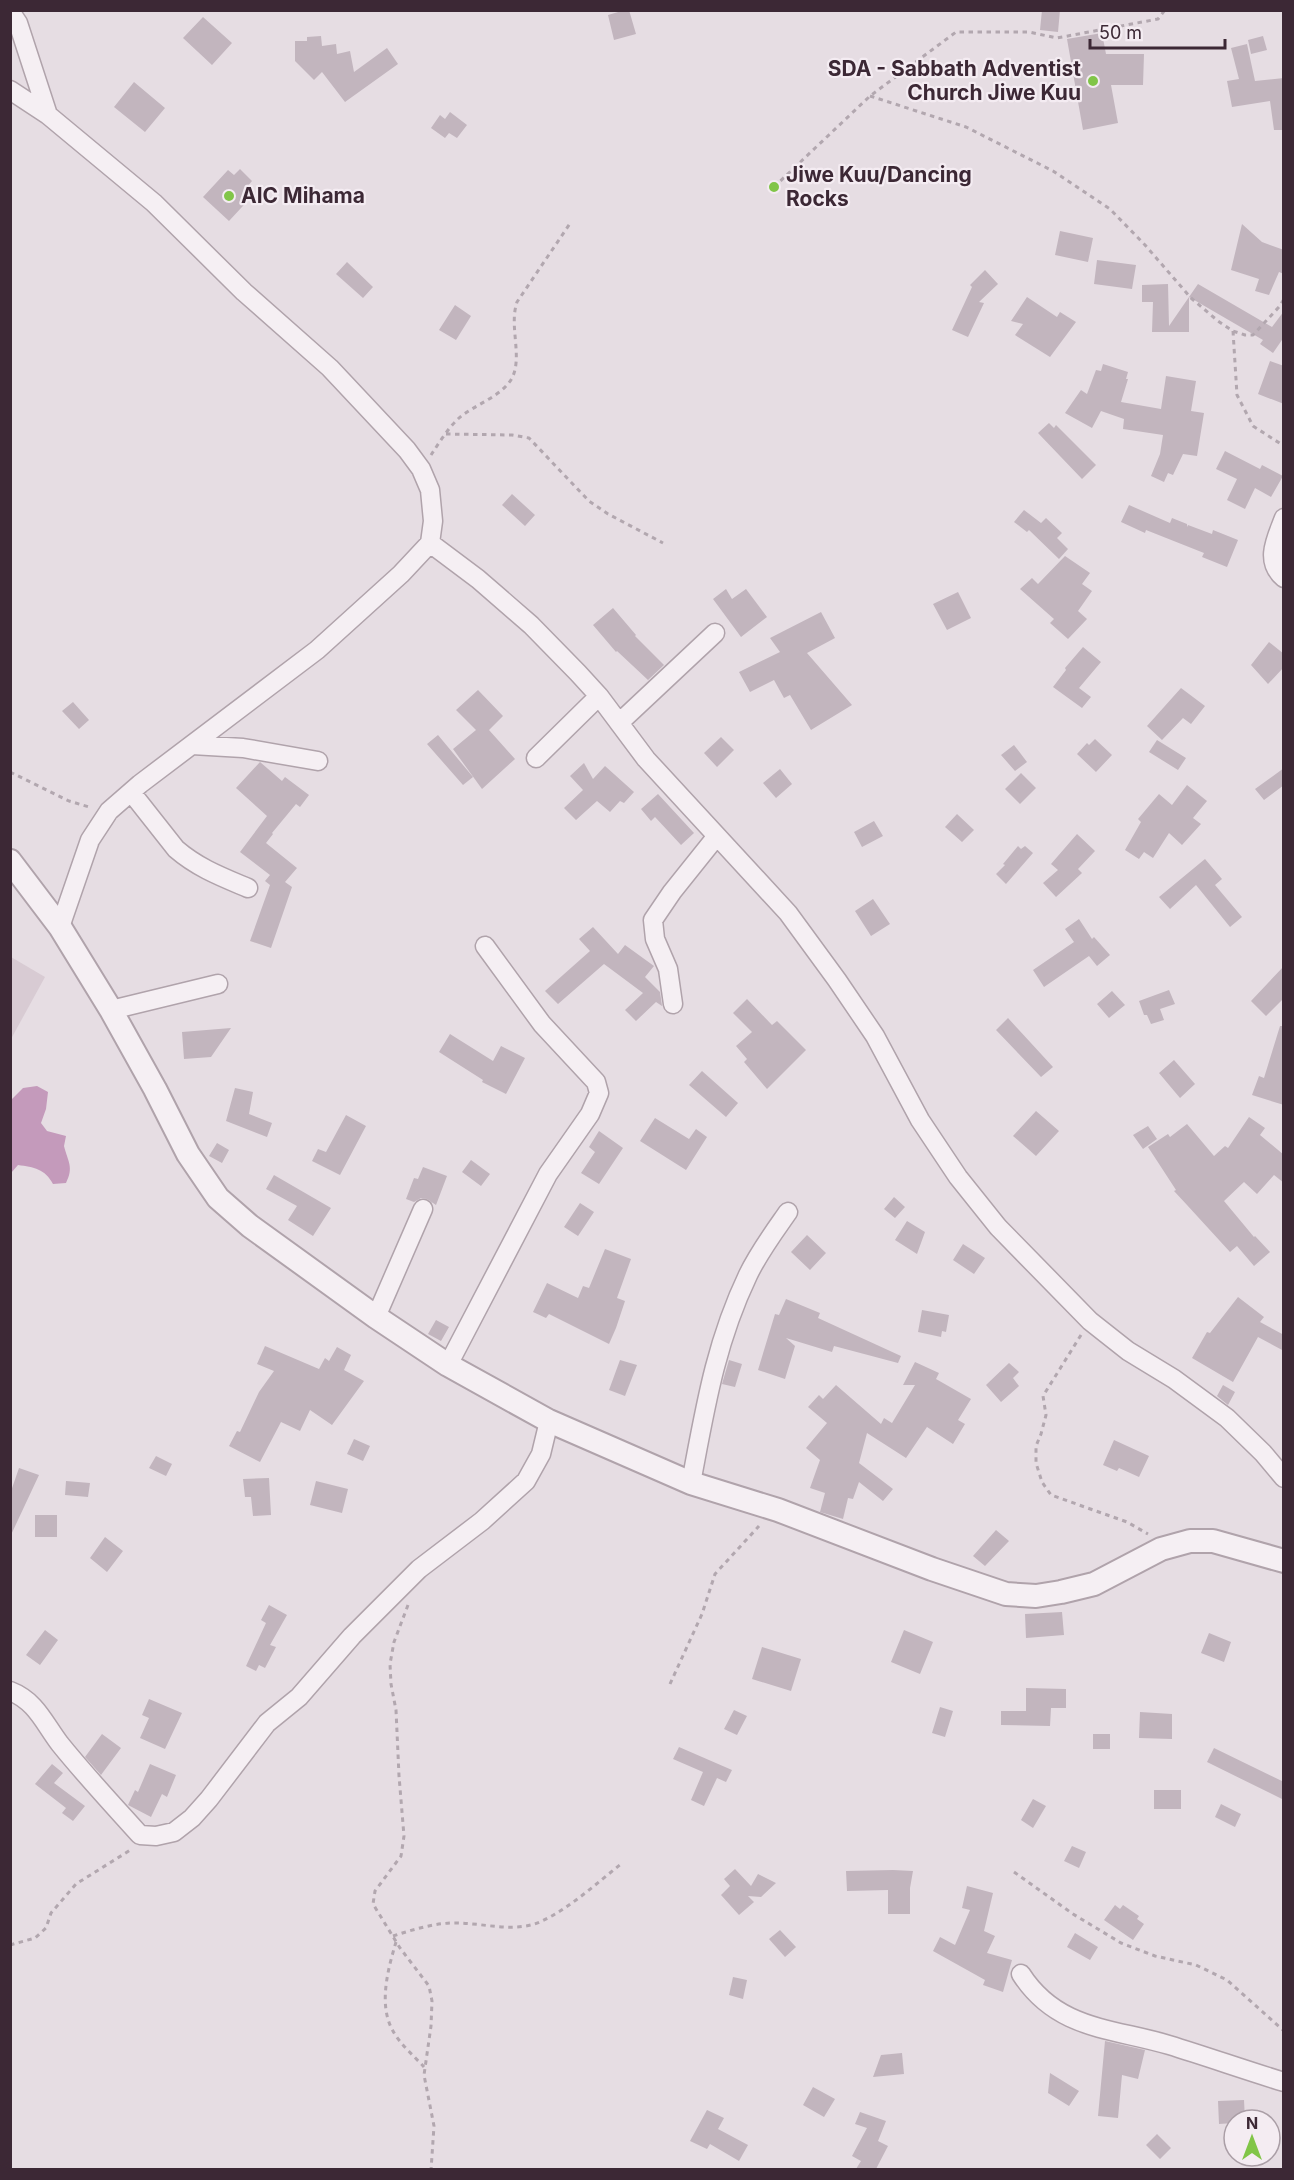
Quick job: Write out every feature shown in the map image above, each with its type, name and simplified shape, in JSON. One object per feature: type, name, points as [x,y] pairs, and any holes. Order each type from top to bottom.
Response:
[{"type":"street","points":[[10,11],[18,23],[48,115]]},
{"type":"street","points":[[10,90],[48,115],[153,202],[244,292],[330,368],[407,450],[421,469],[430,490],[434,521],[430,543],[401,574],[317,650],[131,792],[109,812],[90,840],[60,927]]},
{"type":"street","points":[[1284,518],[1272,558],[1274,570],[1284,578]]},
{"type":"street","points":[[430,543],[478,579],[531,625],[599,696],[646,759],[716,837],[752,872],[788,914],[876,1036],[920,1120],[958,1177],[998,1227],[1090,1321],[1128,1352],[1174,1379],[1227,1418],[1263,1453],[1284,1478]]},
{"type":"street","points":[[620,723],[715,633]]},
{"type":"street","points":[[536,758],[599,696]]},
{"type":"street","points":[[192,745],[243,748],[318,761]]},
{"type":"street","points":[[131,792],[184,856],[204,869],[248,888]]},
{"type":"street","points":[[673,1004],[668,969],[655,939],[653,920],[716,837]]},
{"type":"street","points":[[10,861],[60,927],[111,1010],[188,1154],[218,1198],[250,1226],[376,1317],[448,1365],[549,1421],[691,1483],[778,1510],[932,1569],[1006,1594],[1036,1596],[1094,1584],[1161,1549],[1190,1541],[1213,1541],[1284,1561]]},
{"type":"street","points":[[448,1365],[548,1174],[590,1114],[598,1093],[596,1082],[542,1023],[486,946]]},
{"type":"street","points":[[111,1010],[218,984]]},
{"type":"street","points":[[376,1317],[423,1209]]},
{"type":"street","points":[[691,1483],[709,1384],[732,1312],[749,1272],[788,1212]]},
{"type":"street","points":[[10,1691],[22,1695],[38,1710],[59,1742],[140,1835],[156,1836],[174,1832],[192,1818],[267,1724],[299,1697],[351,1636],[419,1569],[482,1521],[526,1481],[541,1454],[549,1421]]},
{"type":"street","points":[[1021,1974],[1041,2001],[1071,2020],[1109,2032],[1167,2045],[1284,2082]]},
{"type":"path","points":[[774,187],[870,96],[956,32],[1029,32],[1057,38],[1158,19],[1165,10]]},
{"type":"path","points":[[870,96],[966,127],[1053,171],[1110,209],[1191,298],[1233,331],[1253,335],[1284,299]]},
{"type":"path","points":[[421,469],[456,421],[504,388],[513,376],[515,359],[513,316],[517,302],[571,222]]},
{"type":"path","points":[[1233,331],[1237,396],[1253,426],[1284,446]]},
{"type":"path","points":[[446,434],[512,435],[529,438],[589,501],[608,514],[663,543]]},
{"type":"path","points":[[10,772],[69,801],[109,812]]},
{"type":"path","points":[[1090,1321],[1053,1376],[1043,1396],[1046,1415],[1036,1446],[1036,1463],[1042,1482],[1051,1495],[1127,1522],[1146,1533],[1161,1549]]},
{"type":"path","points":[[670,1684],[702,1614],[716,1574],[758,1527],[778,1510]]},
{"type":"path","points":[[410,1600],[394,1642],[390,1664],[396,1710],[404,1836],[400,1856],[375,1891],[373,1904],[396,1941],[429,1986],[432,2001],[431,2026],[424,2075],[434,2126],[431,2169]]},
{"type":"path","points":[[10,1945],[35,1938],[46,1928],[51,1913],[76,1884],[132,1850],[140,1835]]},
{"type":"path","points":[[393,1936],[426,1926],[458,1923],[513,1928],[541,1921],[582,1895],[621,1864]]},
{"type":"path","points":[[1014,1872],[1073,1914],[1121,1943],[1155,1956],[1196,1965],[1227,1980],[1284,2031]]},
{"type":"path","points":[[396,1941],[386,1985],[388,2020],[393,2032],[424,2067]]},
{"type":"shaded area","points":[[11,957],[45,977],[11,1039]]},
{"type":"shaded area","points":[[37,1086],[48,1092],[41,1123],[47,1131],[66,1136],[64,1146],[70,1168],[66,1183],[53,1184],[43,1172],[18,1165],[11,1173],[11,1100],[23,1088]]},
{"type":"building","points":[[629,10],[636,34],[614,40],[608,15]]},
{"type":"building","points":[[1042,10],[1060,10],[1058,32],[1040,30]]},
{"type":"building","points":[[203,17],[232,43],[212,65],[183,38]]},
{"type":"building","name":"SDA - Sabbath Adventist Church Jiwe Kuu","points":[[1102,33],[1106,54],[1144,54],[1143,85],[1111,85],[1118,123],[1083,130],[1067,39]]},
{"type":"building","points":[[321,36],[322,46],[336,44],[337,54],[350,51],[354,72],[387,48],[398,64],[345,102],[322,72],[314,80],[295,61],[295,41],[307,41],[307,37]]},
{"type":"building","points":[[1263,36],[1267,50],[1251,54],[1248,40]]},
{"type":"building","points":[[1247,44],[1255,81],[1284,78],[1284,130],[1274,130],[1270,101],[1232,107],[1227,81],[1239,79],[1231,48]]},
{"type":"building","points":[[134,82],[165,108],[145,132],[114,107]]},
{"type":"building","points":[[450,112],[467,125],[457,138],[449,133],[445,138],[431,128],[440,115],[445,119]]},
{"type":"building","name":"AIC Mihama","points":[[240,169],[252,181],[247,187],[254,194],[229,221],[203,197],[228,170],[234,175]]},
{"type":"building","points":[[1242,224],[1262,242],[1284,250],[1284,274],[1279,272],[1269,295],[1255,291],[1259,279],[1231,270]]},
{"type":"building","points":[[1060,231],[1093,238],[1088,262],[1055,255]]},
{"type":"building","points":[[1097,260],[1136,265],[1132,289],[1094,284]]},
{"type":"building","points":[[347,262],[373,287],[363,298],[336,274]]},
{"type":"building","points":[[985,270],[998,284],[979,302],[984,303],[968,337],[952,330],[972,287],[970,285]]},
{"type":"building","points":[[1168,284],[1169,326],[1189,297],[1189,332],[1152,332],[1153,302],[1142,302],[1142,285]]},
{"type":"building","points":[[1198,284],[1272,327],[1284,311],[1284,337],[1273,353],[1260,344],[1263,340],[1189,297]]},
{"type":"building","points":[[1027,297],[1057,317],[1060,312],[1076,322],[1050,357],[1015,335],[1023,324],[1011,321]]},
{"type":"building","points":[[455,305],[471,316],[456,340],[439,330]]},
{"type":"building","points":[[1270,361],[1284,366],[1284,404],[1258,394]]},
{"type":"building","points":[[1103,364],[1128,372],[1121,402],[1161,409],[1166,376],[1196,381],[1191,411],[1204,413],[1197,456],[1183,454],[1173,475],[1168,473],[1164,482],[1151,476],[1160,454],[1163,435],[1123,429],[1124,419],[1101,411],[1092,428],[1065,413],[1081,390],[1087,394],[1096,370],[1101,371]]},
{"type":"building","points":[[1049,423],[1054,428],[1056,425],[1096,465],[1082,479],[1038,433]]},
{"type":"building","points":[[1225,451],[1260,469],[1262,465],[1283,476],[1271,497],[1255,488],[1245,509],[1227,500],[1237,479],[1216,469]]},
{"type":"building","points":[[512,494],[535,515],[525,526],[502,505]]},
{"type":"building","points":[[1129,505],[1170,523],[1172,518],[1187,524],[1187,527],[1188,525],[1212,534],[1213,530],[1238,540],[1227,567],[1202,557],[1204,553],[1146,530],[1145,533],[1121,522]]},
{"type":"building","points":[[1024,510],[1041,523],[1046,518],[1062,533],[1057,538],[1068,549],[1059,559],[1029,530],[1027,532],[1014,522]]},
{"type":"building","points":[[1065,556],[1090,573],[1082,584],[1092,591],[1078,611],[1087,619],[1068,639],[1050,623],[1054,619],[1020,589],[1032,578],[1038,584]]},
{"type":"building","points":[[726,589],[732,599],[746,589],[767,617],[741,637],[713,599]]},
{"type":"building","points":[[958,592],[971,618],[947,630],[933,604]]},
{"type":"building","points":[[613,608],[635,636],[664,665],[648,680],[616,652],[593,625]]},
{"type":"building","points":[[821,612],[835,638],[807,653],[852,705],[811,730],[790,695],[784,698],[774,680],[750,692],[739,672],[780,652],[770,638]]},
{"type":"building","points":[[1269,642],[1284,654],[1284,667],[1268,684],[1251,665]]},
{"type":"building","points":[[1083,647],[1101,662],[1079,688],[1091,697],[1082,708],[1053,687]]},
{"type":"building","points":[[1181,688],[1205,706],[1191,724],[1183,718],[1162,740],[1147,726]]},
{"type":"building","points":[[478,690],[503,716],[489,730],[515,759],[482,789],[453,749],[476,730],[456,710]]},
{"type":"building","points":[[73,702],[89,720],[79,729],[62,711]]},
{"type":"building","points":[[438,735],[473,777],[463,785],[427,744]]},
{"type":"building","points":[[721,737],[734,750],[717,767],[704,753]]},
{"type":"building","points":[[1095,739],[1112,755],[1096,772],[1077,754],[1087,743],[1089,745]]},
{"type":"building","points":[[1157,740],[1186,758],[1178,770],[1149,752]]},
{"type":"building","points":[[1014,745],[1027,762],[1015,771],[1001,755]]},
{"type":"building","points":[[260,762],[282,781],[285,777],[309,795],[300,807],[296,804],[266,843],[297,868],[285,882],[292,887],[271,948],[250,941],[270,885],[265,881],[270,875],[240,852],[267,816],[236,788]]},
{"type":"building","points":[[584,763],[593,779],[605,766],[634,792],[624,803],[620,801],[610,812],[597,801],[576,820],[564,808],[583,790],[570,776]]},
{"type":"building","points":[[1284,768],[1284,785],[1264,800],[1255,789]]},
{"type":"building","points":[[780,769],[792,784],[776,798],[763,783]]},
{"type":"building","points":[[1021,773],[1036,788],[1020,804],[1005,789]]},
{"type":"building","points":[[1187,785],[1207,801],[1193,818],[1201,824],[1182,845],[1169,833],[1153,858],[1144,852],[1139,859],[1125,850],[1141,822],[1138,819],[1159,794],[1172,805]]},
{"type":"building","points":[[658,794],[694,833],[681,845],[655,817],[651,821],[641,809]]},
{"type":"building","points":[[957,814],[974,830],[962,842],[945,827]]},
{"type":"building","points":[[874,821],[883,836],[862,847],[854,832]]},
{"type":"building","points":[[1077,834],[1095,851],[1078,869],[1082,873],[1056,897],[1043,883],[1058,870],[1051,864]]},
{"type":"building","points":[[1018,846],[1021,849],[1025,846],[1033,853],[1006,884],[996,874]]},
{"type":"building","points":[[1205,859],[1222,879],[1215,885],[1242,917],[1230,927],[1196,885],[1170,909],[1159,897]]},
{"type":"building","points":[[873,899],[890,924],[871,936],[855,911]]},
{"type":"building","points":[[1079,919],[1092,939],[1094,937],[1110,955],[1097,966],[1089,956],[1044,987],[1033,970],[1074,942],[1065,929]]},
{"type":"building","points":[[593,927],[618,954],[625,945],[654,966],[645,977],[660,992],[662,1006],[656,1002],[636,1021],[625,1010],[643,993],[604,964],[558,1004],[545,991],[590,951],[579,939]]},
{"type":"building","points":[[1284,966],[1284,998],[1266,1016],[1251,1001]]},
{"type":"building","points":[[1169,990],[1175,1004],[1160,1009],[1164,1020],[1151,1024],[1147,1015],[1144,1015],[1139,1001]]},
{"type":"building","points":[[1112,991],[1125,1005],[1109,1018],[1097,1004]]},
{"type":"building","points":[[747,999],[772,1025],[777,1021],[806,1050],[767,1089],[744,1062],[747,1059],[736,1046],[752,1032],[733,1013]]},
{"type":"building","points":[[1008,1018],[1053,1067],[1041,1077],[996,1030]]},
{"type":"building","points":[[1280,1026],[1284,1026],[1284,1105],[1252,1095],[1259,1076],[1264,1078]]},
{"type":"building","points":[[231,1028],[211,1057],[184,1059],[182,1032]]},
{"type":"building","points":[[450,1034],[493,1061],[501,1046],[525,1058],[506,1094],[482,1082],[483,1080],[439,1052]]},
{"type":"building","points":[[1174,1060],[1195,1084],[1180,1098],[1159,1073]]},
{"type":"building","points":[[702,1071],[738,1103],[726,1117],[689,1085]]},
{"type":"building","points":[[235,1088],[253,1092],[249,1114],[272,1123],[267,1137],[226,1121]]},
{"type":"building","points":[[1036,1111],[1059,1131],[1036,1156],[1013,1136]]},
{"type":"building","points":[[346,1115],[366,1126],[340,1175],[312,1161],[318,1149],[326,1152]]},
{"type":"building","points":[[1249,1117],[1265,1128],[1260,1135],[1284,1155],[1284,1183],[1274,1175],[1257,1194],[1244,1182],[1224,1201],[1254,1237],[1270,1252],[1254,1266],[1237,1246],[1230,1252],[1174,1191],[1176,1190],[1148,1147],[1168,1134],[1170,1137],[1187,1124],[1214,1156],[1225,1146],[1228,1148]]},
{"type":"building","points":[[655,1118],[689,1139],[696,1129],[707,1137],[686,1170],[640,1141]]},
{"type":"building","points":[[1148,1126],[1157,1139],[1143,1149],[1133,1135]]},
{"type":"building","points":[[599,1131],[623,1148],[599,1184],[581,1173],[595,1152],[589,1147]]},
{"type":"building","points":[[217,1143],[229,1150],[222,1163],[209,1156]]},
{"type":"building","points":[[471,1160],[490,1174],[481,1186],[462,1172]]},
{"type":"building","points":[[423,1167],[447,1176],[436,1205],[427,1199],[421,1198],[414,1202],[406,1199],[414,1178],[418,1179]]},
{"type":"building","points":[[274,1175],[331,1208],[313,1236],[288,1220],[297,1206],[266,1189]]},
{"type":"building","points":[[894,1197],[905,1207],[895,1218],[884,1209]]},
{"type":"building","points":[[580,1203],[594,1212],[578,1236],[564,1227]]},
{"type":"building","points":[[907,1221],[925,1232],[917,1254],[895,1240]]},
{"type":"building","points":[[807,1235],[826,1253],[810,1270],[791,1252]]},
{"type":"building","points":[[963,1244],[985,1258],[974,1274],[953,1260]]},
{"type":"building","points":[[605,1249],[631,1259],[617,1298],[625,1301],[609,1344],[549,1314],[546,1318],[533,1312],[547,1283],[578,1298],[583,1286],[589,1288]]},
{"type":"building","points":[[1238,1297],[1264,1317],[1260,1322],[1284,1335],[1284,1351],[1258,1337],[1233,1382],[1192,1358],[1207,1332],[1210,1333]]},
{"type":"building","points":[[786,1299],[820,1313],[818,1318],[901,1356],[898,1363],[834,1346],[832,1352],[786,1338],[795,1346],[785,1379],[758,1370],[775,1314],[779,1315]]},
{"type":"building","points":[[922,1310],[949,1315],[946,1332],[942,1331],[941,1337],[918,1332]]},
{"type":"building","points":[[436,1320],[449,1327],[441,1341],[428,1334]]},
{"type":"building","points":[[265,1346],[319,1369],[325,1358],[329,1361],[337,1347],[351,1355],[344,1370],[364,1381],[332,1425],[310,1410],[300,1431],[281,1422],[260,1462],[229,1446],[237,1431],[240,1432],[259,1392],[274,1371],[257,1364]]},
{"type":"building","points":[[620,1360],[637,1365],[625,1396],[609,1390]]},
{"type":"building","points":[[729,1360],[742,1364],[735,1387],[722,1384]]},
{"type":"building","points":[[915,1362],[939,1373],[936,1379],[971,1399],[958,1420],[965,1424],[953,1444],[927,1427],[906,1458],[867,1433],[859,1463],[893,1489],[883,1501],[859,1482],[853,1499],[848,1498],[843,1519],[820,1512],[825,1493],[810,1488],[820,1460],[806,1448],[827,1423],[808,1407],[819,1395],[823,1399],[836,1385],[881,1424],[884,1418],[892,1423],[915,1385],[903,1385]]},
{"type":"building","points":[[1009,1363],[1019,1372],[1013,1378],[1019,1386],[1001,1402],[986,1385]]},
{"type":"building","points":[[1223,1385],[1235,1392],[1228,1405],[1217,1396]]},
{"type":"building","points":[[354,1439],[370,1446],[363,1461],[347,1454]]},
{"type":"building","points":[[1114,1440],[1149,1456],[1139,1477],[1119,1468],[1117,1471],[1103,1465]]},
{"type":"building","points":[[156,1456],[172,1464],[166,1476],[149,1468]]},
{"type":"building","points":[[19,1468],[39,1475],[10,1537],[10,1494]]},
{"type":"building","points":[[269,1478],[271,1515],[253,1516],[251,1497],[245,1497],[243,1479]]},
{"type":"building","points":[[66,1481],[90,1483],[88,1497],[65,1495]]},
{"type":"building","points":[[316,1481],[348,1489],[342,1513],[310,1505]]},
{"type":"building","points":[[35,1515],[57,1515],[57,1537],[35,1537]]},
{"type":"building","points":[[996,1530],[1009,1541],[985,1566],[973,1556]]},
{"type":"building","points":[[105,1537],[123,1551],[107,1572],[90,1558]]},
{"type":"building","points":[[269,1605],[287,1615],[270,1645],[276,1647],[265,1668],[259,1665],[256,1671],[246,1666],[266,1623],[261,1620]]},
{"type":"building","points":[[1062,1612],[1064,1635],[1026,1638],[1025,1614]]},
{"type":"building","points":[[45,1630],[58,1640],[40,1665],[26,1655]]},
{"type":"building","points":[[904,1630],[933,1642],[920,1674],[891,1662]]},
{"type":"building","points":[[1209,1633],[1231,1642],[1224,1662],[1201,1653]]},
{"type":"building","points":[[762,1647],[801,1659],[791,1691],[752,1679]]},
{"type":"building","points":[[1026,1688],[1066,1689],[1066,1708],[1051,1708],[1050,1726],[1001,1725],[1001,1711],[1026,1711]]},
{"type":"building","points":[[149,1699],[182,1713],[165,1749],[140,1738],[149,1718],[142,1715]]},
{"type":"building","points":[[940,1707],[953,1711],[945,1737],[932,1733]]},
{"type":"building","points":[[734,1710],[747,1716],[737,1735],[724,1729]]},
{"type":"building","points":[[1140,1712],[1172,1714],[1172,1739],[1139,1738]]},
{"type":"building","points":[[102,1734],[121,1748],[101,1775],[85,1757]]},
{"type":"building","points":[[1093,1734],[1110,1734],[1110,1749],[1093,1749]]},
{"type":"building","points":[[679,1747],[732,1770],[726,1782],[717,1778],[704,1806],[691,1800],[703,1772],[673,1759]]},
{"type":"building","points":[[1214,1748],[1284,1782],[1284,1800],[1207,1762]]},
{"type":"building","points":[[52,1764],[63,1773],[54,1783],[85,1806],[73,1821],[62,1813],[66,1808],[35,1784]]},
{"type":"building","points":[[150,1764],[176,1775],[167,1797],[162,1794],[151,1817],[128,1805],[135,1790],[138,1792]]},
{"type":"building","points":[[1154,1790],[1181,1790],[1181,1809],[1154,1809]]},
{"type":"building","points":[[1033,1799],[1046,1806],[1033,1828],[1021,1820]]},
{"type":"building","points":[[1221,1804],[1241,1814],[1235,1827],[1215,1817]]},
{"type":"building","points":[[1072,1846],[1086,1852],[1079,1868],[1064,1861]]},
{"type":"building","points":[[735,1869],[751,1886],[758,1874],[776,1883],[761,1897],[748,1896],[754,1902],[739,1915],[721,1895],[730,1886],[724,1879]]},
{"type":"building","points":[[846,1871],[913,1871],[910,1888],[910,1914],[888,1914],[888,1890],[847,1891]]},
{"type":"building","points":[[967,1886],[993,1893],[984,1931],[995,1936],[987,1953],[1012,1960],[1003,1992],[983,1985],[985,1980],[933,1951],[940,1937],[955,1945],[970,1910],[962,1908]]},
{"type":"building","points":[[1115,1905],[1120,1909],[1123,1905],[1139,1916],[1137,1919],[1144,1924],[1133,1940],[1104,1920]]},
{"type":"building","points":[[780,1930],[796,1947],[785,1957],[769,1939]]},
{"type":"building","points":[[1075,1933],[1098,1947],[1090,1960],[1067,1947]]},
{"type":"building","points":[[733,1977],[747,1980],[743,1999],[729,1995]]},
{"type":"building","points":[[1105,2041],[1145,2050],[1138,2079],[1122,2075],[1118,2118],[1098,2116]]},
{"type":"building","points":[[902,2053],[904,2074],[873,2077],[881,2055]]},
{"type":"building","points":[[1050,2073],[1079,2091],[1069,2106],[1048,2093]]},
{"type":"building","points":[[813,2087],[835,2099],[824,2117],[803,2105]]},
{"type":"building","points":[[1244,2100],[1244,2108],[1222,2108],[1222,2124],[1219,2124],[1218,2101]]},
{"type":"building","points":[[707,2110],[724,2118],[718,2129],[748,2145],[739,2161],[710,2144],[707,2149],[690,2141]]},
{"type":"building","points":[[860,2112],[886,2121],[878,2141],[888,2146],[876,2169],[856,2169],[861,2161],[852,2156],[867,2128],[855,2124]]},
{"type":"building","points":[[1157,2134],[1171,2148],[1160,2159],[1146,2145]]},
{"type":"place","name":"SDA - Sabbath Adventist Church Jiwe Kuu","points":[[1093,81]]},
{"type":"place","name":"Jiwe Kuu/Dancing Rocks","points":[[774,187]]},
{"type":"place","name":"AIC Mihama","points":[[229,196]]}]
